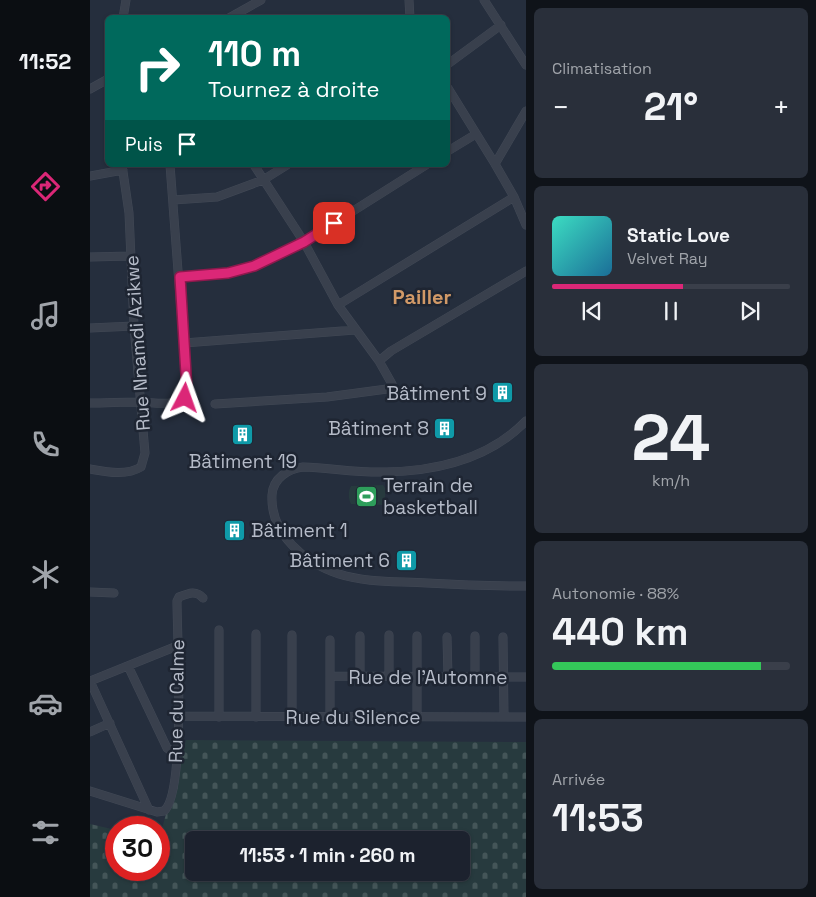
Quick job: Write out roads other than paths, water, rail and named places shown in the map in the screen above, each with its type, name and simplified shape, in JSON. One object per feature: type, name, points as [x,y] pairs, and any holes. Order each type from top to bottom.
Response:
[{"type":"street","points":[[124,15],[126,0]]},
{"type":"street","points":[[234,15],[261,0]]},
{"type":"street","points":[[408,0],[410,15]]},
{"type":"street","points":[[484,0],[526,66]]},
{"type":"street","points":[[450,62],[500,25]]},
{"type":"street","points":[[90,89],[105,81]]},
{"type":"street","points":[[450,91],[495,164],[525,221]]},
{"type":"street","points":[[495,164],[526,111]]},
{"type":"street","points":[[450,151],[476,134]]},
{"type":"street","points":[[90,403],[174,403],[185,398],[187,390],[180,277],[170,167]]},
{"type":"street","points":[[216,404],[327,397],[390,388],[392,384],[379,361],[338,305],[304,242],[255,167]]},
{"type":"street","points":[[173,200],[217,197],[263,180],[284,167]]},
{"type":"street","points":[[180,277],[228,273],[254,266],[304,242],[423,167]]},
{"type":"street","points":[[90,176],[123,168]]},
{"type":"street","name":"Rue Nnamdi Azikwe","points":[[90,469],[126,473],[134,472],[142,468],[145,453],[139,402],[129,213],[123,168]]},
{"type":"street","points":[[338,305],[514,197]]},
{"type":"street","points":[[90,257],[131,256]]},
{"type":"street","points":[[379,361],[391,351],[526,271]]},
{"type":"street","points":[[90,328],[134,326]]},
{"type":"street","points":[[184,343],[355,330]]},
{"type":"street","points":[[526,421],[518,429],[481,453],[453,464],[387,472],[303,467],[292,469],[282,474],[274,484],[272,493],[272,505],[276,518],[282,533],[292,546],[305,557],[340,574],[386,581],[526,586]]},
{"type":"street","points":[[90,592],[114,594]]},
{"type":"street","name":"Rue du Calme","points":[[149,810],[161,813],[171,803],[180,716],[177,646],[178,599],[179,597],[194,593],[199,594],[203,598]]},
{"type":"street","points":[[219,630],[219,717]]},
{"type":"street","points":[[256,634],[256,717]]},
{"type":"street","points":[[292,635],[292,717]]},
{"type":"street","points":[[389,635],[389,677]]},
{"type":"street","points":[[360,636],[360,676]]},
{"type":"street","points":[[417,636],[417,717]]},
{"type":"street","points":[[475,636],[475,677]]},
{"type":"street","points":[[447,637],[448,677]]},
{"type":"street","points":[[503,637],[504,717]]},
{"type":"street","points":[[330,640],[330,717]]},
{"type":"street","points":[[149,810],[90,681],[177,646]]},
{"type":"street","points":[[128,666],[167,748],[177,755]]},
{"type":"street","name":"Rue de l'Automne","points":[[330,676],[526,678]]},
{"type":"street","name":"Rue du Silence","points":[[180,716],[526,717]]},
{"type":"street","points":[[90,732],[110,723]]},
{"type":"street","points":[[90,791],[149,810]]},
{"type":"place","name":"Bâtiment 9","points":[[503,393]]},
{"type":"place","name":"Bâtiment 8","points":[[445,428]]},
{"type":"place","name":"Bâtiment 19","points":[[243,435]]},
{"type":"place","name":"Terrain de basketball","points":[[367,496]]},
{"type":"place","name":"Bâtiment 1","points":[[235,530]]},
{"type":"place","name":"Bâtiment 6","points":[[406,560]]},
{"type":"district","name":"Pailler","points":[[422,297]]}]
